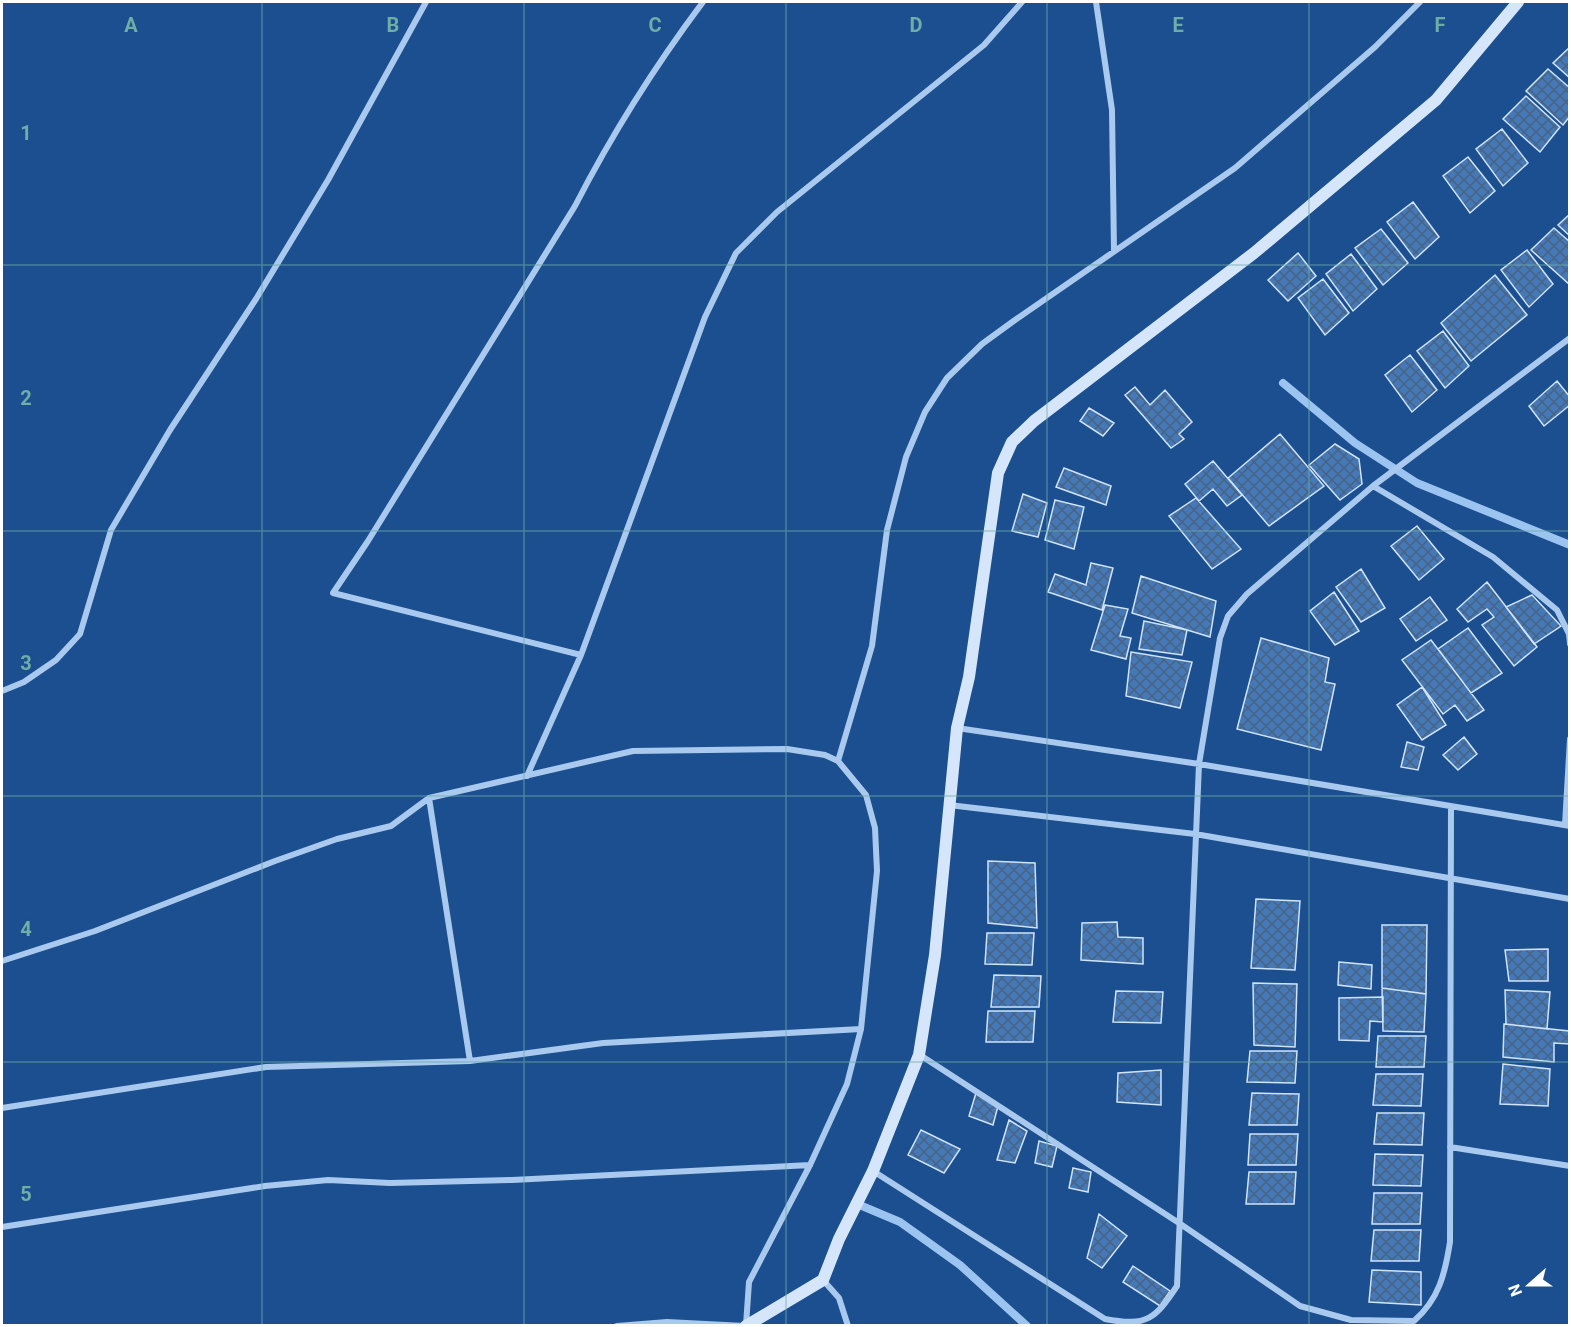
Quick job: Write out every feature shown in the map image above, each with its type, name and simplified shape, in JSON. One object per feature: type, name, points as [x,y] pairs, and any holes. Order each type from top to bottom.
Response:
[{"type":"street","points":[[2,691],[24,682],[56,660],[80,634],[111,530],[170,430],[256,299],[328,180],[426,2]]},
{"type":"street","points":[[581,655],[333,593],[368,541],[575,206],[605,148],[671,45],[703,2]]},
{"type":"street","points":[[527,776],[581,655],[705,317],[736,253],[777,212],[984,45],[1022,2]]},
{"type":"street","points":[[1096,2],[1112,110],[1114,252]]},
{"type":"street","points":[[838,760],[872,646],[887,530],[906,457],[925,412],[947,378],[982,344],[1235,168],[1375,47],[1420,2]]},
{"type":"street","points":[[617,1326],[667,1322],[746,1326],[823,1280],[839,1239],[873,1171],[919,1055],[935,955],[957,728],[969,677],[998,473],[1012,442],[1034,421],[1254,254],[1436,100],[1518,2]]},
{"type":"street","points":[[873,1171],[1106,1319],[1129,1325],[1147,1321],[1161,1310],[1177,1286],[1199,764],[1220,638],[1228,616],[1247,594],[1374,486],[1569,338]]},
{"type":"street","points":[[1374,486],[1493,556],[1557,610],[1569,634],[1569,644]]},
{"type":"street","points":[[957,728],[1199,764],[1567,826],[1569,739]]},
{"type":"street","points":[[2,961],[95,932],[285,857],[337,839],[391,826],[429,798],[633,751],[787,749],[825,755],[838,760],[866,795],[875,828],[877,871],[861,1029],[847,1084],[810,1165],[748,1282],[746,1326]]},
{"type":"street","points":[[429,798],[470,1061]]},
{"type":"street","points":[[949,805],[1196,834],[1569,899]]},
{"type":"street","points":[[919,1055],[1179,1223],[1300,1306],[1351,1320],[1414,1321],[1430,1307],[1445,1277],[1450,1242],[1450,806]]},
{"type":"street","points":[[2,1108],[266,1067],[470,1061],[603,1043],[861,1029]]},
{"type":"street","points":[[1450,1147],[1569,1166]]},
{"type":"street","points":[[2,1227],[265,1186],[328,1180],[390,1183],[512,1180],[810,1165]]},
{"type":"street","points":[[823,1280],[839,1298],[848,1326]]},
{"type":"building","points":[[1570,47],[1570,78],[1553,63]]},
{"type":"building","points":[[1548,69],[1570,88],[1570,116],[1563,125],[1526,91]]},
{"type":"building","points":[[1526,96],[1560,127],[1540,152],[1503,119]]},
{"type":"building","points":[[1502,129],[1528,163],[1503,186],[1476,149]]},
{"type":"building","points":[[1468,157],[1495,191],[1470,213],[1443,176]]},
{"type":"building","points":[[1413,202],[1439,237],[1415,259],[1387,222]]},
{"type":"building","points":[[1570,214],[1570,236],[1558,225]]},
{"type":"building","points":[[1554,228],[1570,242],[1569,284],[1531,250]]},
{"type":"building","points":[[1381,229],[1408,263],[1383,285],[1355,248]]},
{"type":"building","points":[[1527,250],[1553,284],[1529,307],[1501,270]]},
{"type":"building","points":[[1298,253],[1316,276],[1288,301],[1268,280]]},
{"type":"building","points":[[1351,254],[1377,289],[1353,311],[1326,274]]},
{"type":"building","points":[[1495,275],[1527,315],[1471,361],[1441,323]]},
{"type":"building","points":[[1323,279],[1349,313],[1325,335],[1298,298]]},
{"type":"building","points":[[1443,331],[1469,366],[1445,388],[1417,351]]},
{"type":"building","points":[[1410,355],[1437,390],[1412,412],[1385,375]]},
{"type":"building","points":[[1557,381],[1570,397],[1570,405],[1544,426],[1529,406]]},
{"type":"building","points":[[1135,387],[1150,405],[1165,390],[1192,422],[1179,434],[1184,439],[1171,448],[1125,395]]},
{"type":"building","points":[[1089,408],[1114,423],[1103,436],[1080,421]]},
{"type":"building","points":[[1280,434],[1324,486],[1269,526],[1228,478]]},
{"type":"building","points":[[1335,444],[1359,459],[1362,484],[1340,500],[1309,465]]},
{"type":"building","points":[[1213,461],[1242,495],[1227,506],[1213,489],[1199,501],[1185,484]]},
{"type":"building","points":[[1064,468],[1111,486],[1106,505],[1056,487]]},
{"type":"building","points":[[1023,494],[1047,503],[1038,537],[1012,531]]},
{"type":"building","points":[[1196,498],[1241,549],[1212,569],[1169,516]]},
{"type":"building","points":[[1055,500],[1084,507],[1074,549],[1045,540]]},
{"type":"building","points":[[1417,526],[1444,559],[1419,580],[1391,546]]},
{"type":"building","points":[[1091,563],[1113,568],[1102,610],[1048,592],[1055,574],[1086,585]]},
{"type":"building","points":[[1361,569],[1385,608],[1361,622],[1336,587]]},
{"type":"building","points":[[1141,576],[1216,601],[1210,637],[1132,613]]},
{"type":"building","points":[[1487,582],[1537,647],[1514,666],[1482,625],[1494,617],[1487,609],[1468,622],[1457,609]]},
{"type":"building","points":[[1334,592],[1359,631],[1335,645],[1310,611]]},
{"type":"building","points":[[1532,595],[1561,626],[1534,644],[1506,607]]},
{"type":"building","points":[[1430,597],[1447,620],[1416,641],[1400,619]]},
{"type":"building","points":[[1105,605],[1128,609],[1120,636],[1131,638],[1126,659],[1091,650]]},
{"type":"building","points":[[1144,621],[1187,630],[1182,655],[1139,649]]},
{"type":"building","points":[[1468,628],[1502,673],[1471,693],[1438,649]]},
{"type":"building","points":[[1261,638],[1329,658],[1325,682],[1335,684],[1321,750],[1237,729]]},
{"type":"building","points":[[1431,640],[1484,710],[1467,721],[1455,705],[1443,714],[1402,660]]},
{"type":"building","points":[[1131,652],[1192,662],[1180,708],[1126,696]]},
{"type":"building","points":[[1422,687],[1446,725],[1422,740],[1397,705]]},
{"type":"building","points":[[1464,737],[1477,754],[1458,770],[1443,755]]},
{"type":"building","points":[[1407,742],[1424,747],[1418,770],[1401,767]]},
{"type":"building","points":[[988,861],[1035,863],[1037,928],[988,923]]},
{"type":"building","points":[[1256,899],[1300,901],[1295,970],[1251,968]]},
{"type":"building","points":[[1117,922],[1118,937],[1143,938],[1143,964],[1081,960],[1082,923]]},
{"type":"building","points":[[1382,925],[1427,925],[1426,994],[1382,988]]},
{"type":"building","points":[[987,933],[1034,933],[1032,965],[985,964]]},
{"type":"building","points":[[1548,949],[1548,981],[1509,981],[1505,950]]},
{"type":"building","points":[[1339,962],[1372,965],[1371,989],[1338,985]]},
{"type":"building","points":[[994,975],[1041,976],[1039,1007],[991,1007]]},
{"type":"building","points":[[1253,983],[1297,984],[1295,1047],[1254,1045]]},
{"type":"building","points":[[1382,988],[1426,994],[1424,1032],[1383,1031]]},
{"type":"building","points":[[1505,990],[1550,992],[1547,1029],[1506,1024]]},
{"type":"building","points":[[1116,991],[1163,992],[1161,1023],[1113,1022]]},
{"type":"building","points":[[1383,997],[1383,1022],[1370,1021],[1369,1041],[1339,1040],[1339,998]]},
{"type":"building","points":[[988,1011],[1035,1011],[1033,1042],[986,1042]]},
{"type":"building","points":[[1504,1024],[1569,1031],[1569,1044],[1554,1043],[1554,1062],[1503,1057]]},
{"type":"building","points":[[1378,1036],[1426,1036],[1424,1067],[1376,1067]]},
{"type":"building","points":[[1250,1051],[1297,1051],[1295,1083],[1247,1082]]},
{"type":"building","points":[[1503,1064],[1550,1069],[1548,1106],[1500,1104]]},
{"type":"building","points":[[1161,1070],[1161,1105],[1117,1102],[1118,1073]]},
{"type":"building","points":[[1376,1074],[1423,1074],[1421,1106],[1373,1105]]},
{"type":"building","points":[[976,1093],[998,1106],[993,1125],[969,1116]]},
{"type":"building","points":[[1252,1093],[1299,1094],[1297,1125],[1249,1125]]},
{"type":"building","points":[[1377,1113],[1424,1113],[1422,1145],[1374,1144]]},
{"type":"building","points":[[1009,1120],[1027,1131],[1015,1163],[997,1160]]},
{"type":"building","points":[[921,1130],[960,1149],[944,1173],[908,1155]]},
{"type":"building","points":[[1250,1134],[1298,1134],[1296,1165],[1248,1165]]},
{"type":"building","points":[[1039,1141],[1057,1146],[1052,1167],[1035,1163]]},
{"type":"building","points":[[1375,1154],[1423,1155],[1421,1186],[1373,1185]]},
{"type":"building","points":[[1073,1168],[1091,1172],[1088,1192],[1069,1188]]},
{"type":"building","points":[[1249,1172],[1296,1172],[1294,1204],[1246,1204]]},
{"type":"building","points":[[1374,1193],[1422,1193],[1420,1224],[1372,1224]]},
{"type":"building","points":[[1099,1214],[1127,1236],[1102,1268],[1087,1258]]},
{"type":"building","points":[[1374,1230],[1421,1230],[1419,1261],[1371,1261]]},
{"type":"building","points":[[1133,1266],[1170,1291],[1160,1306],[1123,1282]]},
{"type":"building","points":[[1372,1270],[1421,1272],[1421,1305],[1369,1302]]},
{"type":"waterway","points":[[1283,383],[1355,443],[1417,483],[1570,545]]},
{"type":"waterway","points":[[862,1206],[900,1222],[960,1265],[1027,1326]]}]
